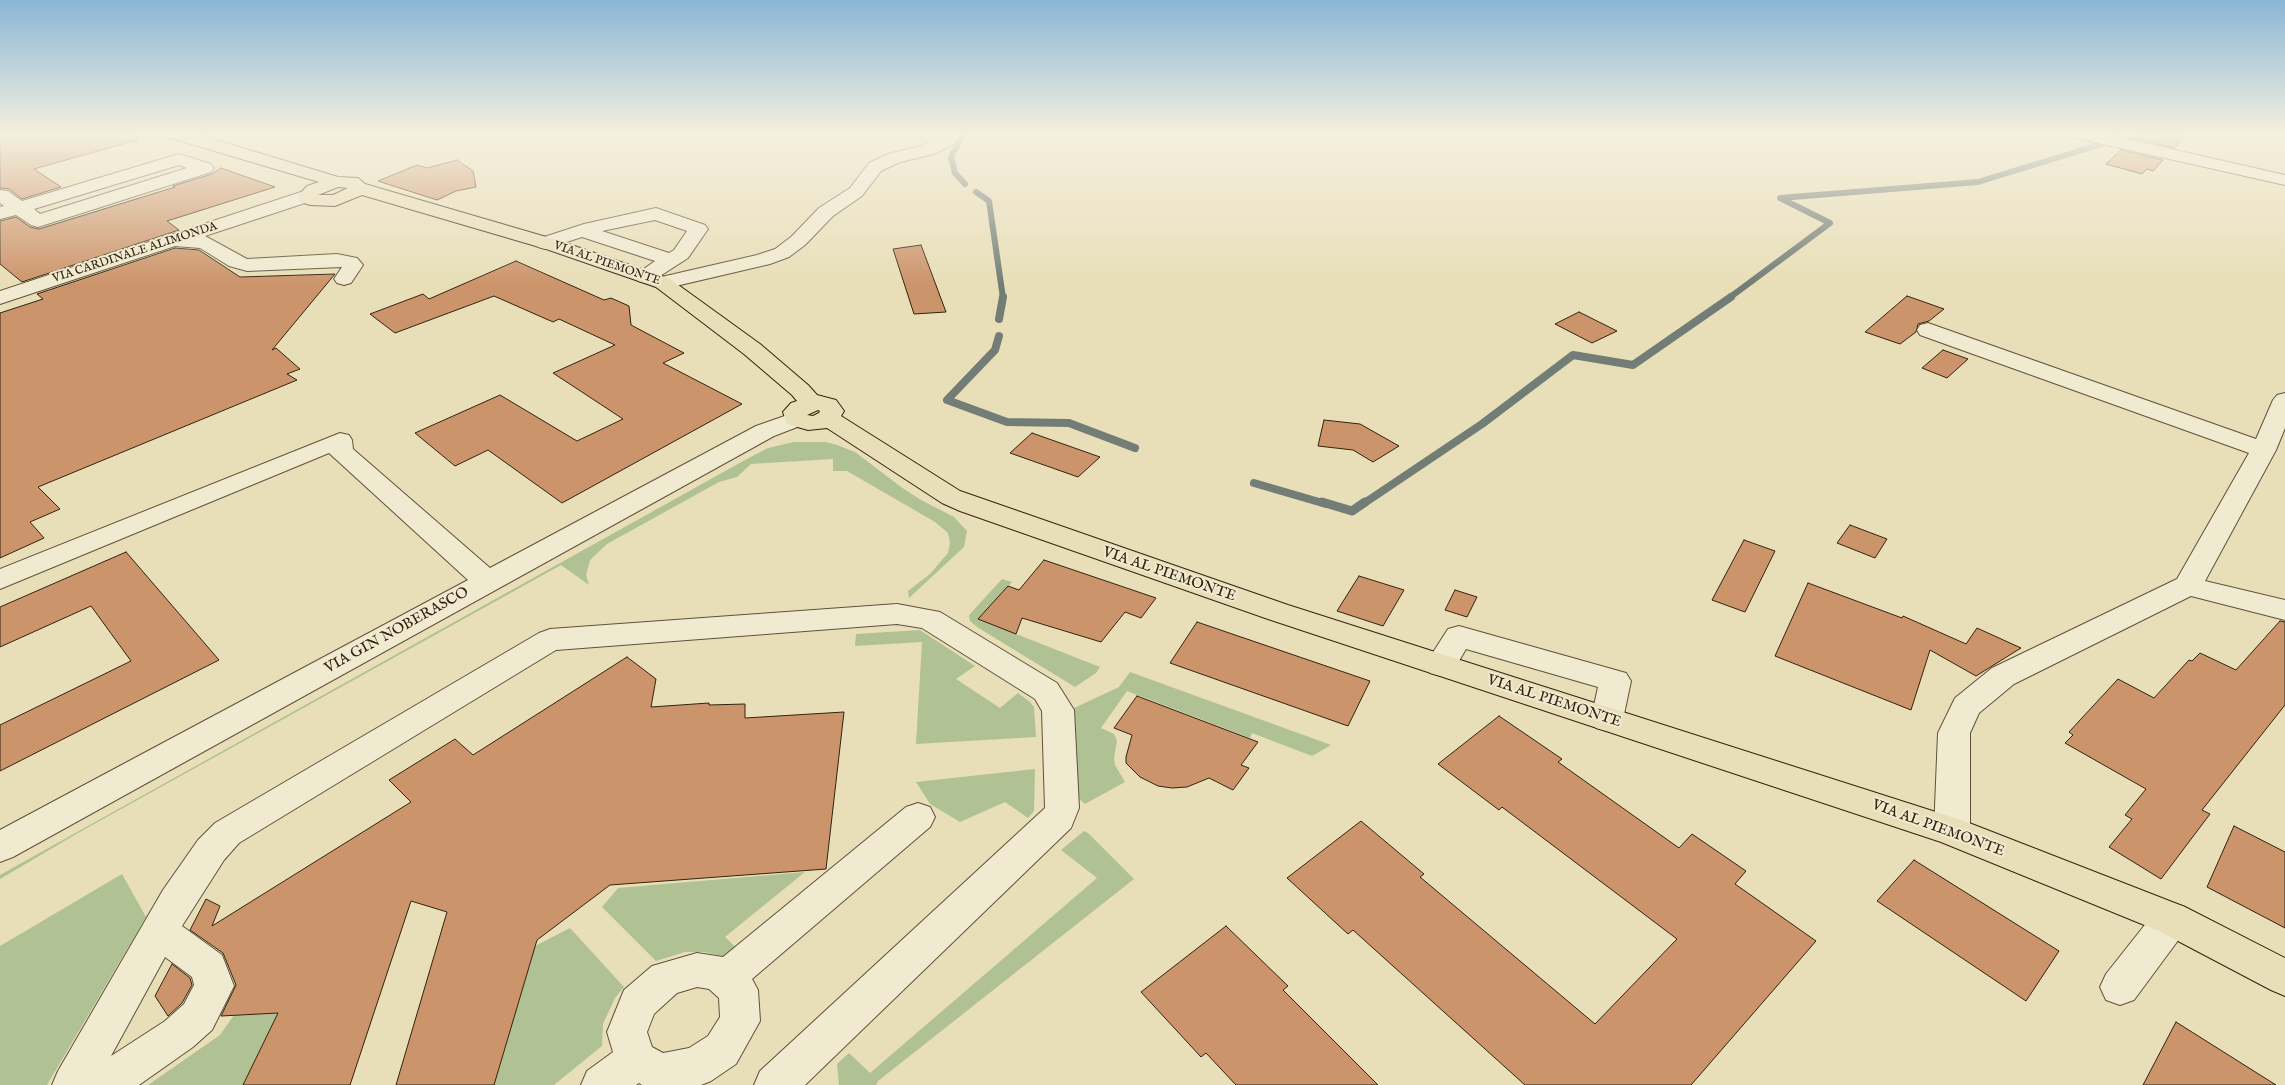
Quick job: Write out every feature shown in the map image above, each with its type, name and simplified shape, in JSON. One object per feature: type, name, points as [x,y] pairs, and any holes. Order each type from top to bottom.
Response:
[{"type":"main road","points":[[307,184],[312,195]]},
{"type":"main road","name":"VIA AL PIEMONTE","points":[[334,184],[347,189],[396,200],[545,243],[654,280],[752,350],[800,390],[812,413],[951,497],[963,502],[1278,612],[1952,831],[2172,919],[2285,978]]},
{"type":"main road","name":"VIA AL PIEMONTE","points":[[312,195],[328,201],[347,189]]},
{"type":"street","points":[[0,201],[78,184]]},
{"type":"street","points":[[19,198],[38,220],[155,184]]},
{"type":"street","points":[[654,280],[763,260],[782,253],[798,241],[826,212],[856,192],[862,184]]},
{"type":"street","name":"VIA CARDINALE ALIMONDA","points":[[0,298],[176,247],[216,226],[312,195]]},
{"type":"street","points":[[545,243],[582,231],[656,214],[698,229],[680,254],[654,280]]},
{"type":"street","points":[[216,226],[227,231],[242,232]]},
{"type":"street","points":[[582,231],[672,260]]},
{"type":"street","points":[[176,247],[204,242],[236,262],[247,265],[337,260],[350,262],[353,266],[344,279]]},
{"type":"street","points":[[1928,330],[2263,450]]},
{"type":"street","points":[[1952,831],[1954,733],[1966,706],[2003,676],[2188,586],[2263,450],[2285,400]]},
{"type":"street","name":"VIA GIN NOBERASCO","points":[[0,847],[765,431],[812,413]]},
{"type":"street","points":[[0,580],[340,440],[340,451],[488,582]]},
{"type":"street","points":[[2188,586],[2285,610]]},
{"type":"street","points":[[73,1085],[176,901],[211,850],[227,833],[550,640],[897,614],[930,619],[1046,691],[1052,700],[1058,710],[1062,808],[1059,818],[775,1085]]},
{"type":"street","points":[[728,981],[739,966],[918,817]]},
{"type":"street","points":[[2120,988],[2172,919]]},
{"type":"street","points":[[104,1085],[179,1034],[198,1017],[214,986],[208,967],[160,931]]},
{"type":"street","points":[[697,970],[718,973],[738,990],[740,1021],[722,1050],[696,1067],[661,1072],[636,1060],[627,1032],[638,1002],[666,978],[697,970]]},
{"type":"street","points":[[602,1085],[636,1060]]},
{"type":"green space","points":[[794,442],[826,442],[855,452],[901,487],[954,517],[967,531],[964,547],[909,598],[908,591],[930,574],[948,553],[950,543],[948,533],[935,522],[847,471],[833,471],[833,459],[751,464],[737,477],[719,482],[607,544],[590,560],[586,575],[589,585],[561,565],[78,833],[0,879],[0,875],[745,460],[768,448]]},
{"type":"green space","points":[[1002,579],[1012,582],[978,619],[1100,667],[1096,673],[1075,687],[970,621],[969,615]]},
{"type":"green space","points":[[920,630],[975,666],[956,679],[1000,708],[1018,693],[1030,702],[1034,707],[1036,737],[916,744],[922,642],[855,646],[856,634]]},
{"type":"green space","points":[[1130,672],[1331,745],[1312,756],[1252,733],[1250,738],[1127,691],[1101,728],[1114,734],[1117,741],[1114,758],[1115,765],[1125,782],[1085,804],[1076,796],[1072,709],[1119,687]]},
{"type":"green space","points":[[1035,769],[1034,811],[1028,818],[1005,802],[960,822],[930,804],[916,782]]},
{"type":"green space","points":[[1084,831],[1134,879],[878,1081],[876,1085],[839,1085],[837,1064],[849,1053],[870,1073],[1097,878],[1061,850]]},
{"type":"green space","points":[[805,872],[725,937],[748,959],[704,952],[685,952],[656,961],[602,907],[618,888]]},
{"type":"green space","points":[[122,874],[146,917],[47,1085],[0,1085],[0,946]]},
{"type":"green space","points":[[570,928],[624,987],[615,998],[603,1024],[602,1046],[554,1085],[494,1085],[535,946]]},
{"type":"green space","points":[[278,1013],[243,1085],[148,1085],[220,1035],[234,1015]]},
{"type":"building","points":[[0,184],[56,184],[61,187],[22,199],[9,189],[0,188]]},
{"type":"building","points":[[181,184],[265,184],[275,187],[167,221],[179,230],[22,282],[0,264],[0,221],[16,217],[30,227],[39,229],[175,187],[173,186]]},
{"type":"building","points":[[386,184],[475,184],[476,187],[456,191],[437,200]]},
{"type":"building","points":[[921,245],[946,312],[914,314],[893,249]]},
{"type":"building","points":[[175,248],[199,250],[240,277],[335,274],[272,350],[276,348],[300,369],[287,374],[297,380],[38,487],[60,509],[30,522],[44,538],[0,558],[0,313],[43,299],[37,294]]},
{"type":"building","points":[[516,261],[604,300],[611,298],[629,306],[631,325],[684,353],[663,363],[742,404],[562,503],[488,450],[455,466],[415,433],[500,395],[577,441],[623,419],[553,373],[615,345],[559,319],[553,322],[494,296],[395,333],[370,314],[423,294],[429,299]]},
{"type":"building","points":[[1907,296],[1944,309],[1929,321],[1918,324],[1916,332],[1900,344],[1865,332]]},
{"type":"building","points":[[1579,312],[1617,331],[1592,343],[1555,324]]},
{"type":"building","points":[[1943,350],[1968,359],[1947,378],[1922,368]]},
{"type":"building","points":[[1324,420],[1360,424],[1399,446],[1373,462],[1353,450],[1318,446]]},
{"type":"building","points":[[1032,433],[1100,457],[1078,477],[1010,453]]},
{"type":"building","points":[[1850,525],[1887,539],[1875,558],[1837,543]]},
{"type":"building","points":[[1744,540],[1775,551],[1745,612],[1712,600]]},
{"type":"building","points":[[126,552],[219,660],[0,771],[0,725],[131,661],[91,606],[0,647],[0,607]]},
{"type":"building","points":[[1044,560],[1156,598],[1141,618],[1125,612],[1101,642],[1022,618],[1016,634],[978,619],[1008,586],[1019,590]]},
{"type":"building","points":[[1359,576],[1404,590],[1383,626],[1337,611]]},
{"type":"building","points":[[1808,583],[1902,618],[1903,616],[1966,644],[1977,628],[2021,648],[1976,676],[1930,650],[1911,710],[1775,656]]},
{"type":"building","points":[[1455,590],[1477,597],[1467,617],[1445,610]]},
{"type":"building","points":[[2280,621],[2285,622],[2285,705],[2202,810],[2210,814],[2161,879],[2109,847],[2132,819],[2125,815],[2146,789],[2065,743],[2073,735],[2069,732],[2118,679],[2154,698],[2189,660],[2192,661],[2200,653],[2236,670]]},
{"type":"building","points":[[1197,622],[1370,681],[1348,726],[1170,663]]},
{"type":"building","points":[[627,657],[656,679],[651,707],[709,703],[709,705],[745,704],[745,718],[844,712],[826,869],[610,885],[537,940],[494,1085],[396,1085],[447,912],[411,901],[350,1085],[243,1085],[278,1013],[221,1016],[236,985],[223,953],[190,930],[206,899],[220,906],[212,926],[411,802],[389,780],[455,739],[473,755]]},
{"type":"building","points":[[1137,696],[1258,742],[1241,765],[1249,768],[1233,790],[1209,778],[1187,787],[1172,788],[1158,786],[1140,777],[1126,763],[1132,735],[1114,728]]},
{"type":"building","points":[[1499,716],[1562,759],[1558,762],[1679,848],[1692,834],[1746,871],[1735,884],[1816,941],[1691,1085],[1525,1085],[1353,930],[1348,934],[1287,878],[1361,821],[1424,874],[1420,877],[1595,1024],[1677,939],[1502,807],[1499,810],[1438,764]]},
{"type":"building","points":[[2234,826],[2285,852],[2285,928],[2207,887]]},
{"type":"building","points":[[1914,860],[2059,951],[2026,1001],[1877,901]]},
{"type":"building","points":[[1226,926],[1288,986],[1283,990],[1378,1085],[1236,1085],[1206,1053],[1201,1057],[1141,992]]},
{"type":"building","points":[[172,964],[190,978],[192,985],[182,1003],[168,1016],[155,996]]},
{"type":"building","points":[[2176,1022],[2276,1085],[2143,1085]]},
{"type":"waterway","points":[[1729,298],[1830,223],[1780,198],[1958,184]]},
{"type":"waterway","points":[[976,192],[989,201],[1003,297]]},
{"type":"waterway","points":[[999,319],[1003,297]]},
{"type":"waterway","points":[[1363,504],[1482,424],[1573,355],[1633,365],[1731,297]]},
{"type":"waterway","points":[[999,336],[995,350],[947,400],[1007,422],[1069,423],[1135,448]]},
{"type":"waterway","points":[[1254,483],[1326,504]]},
{"type":"waterway","points":[[1322,502],[1352,511],[1365,502]]}]
